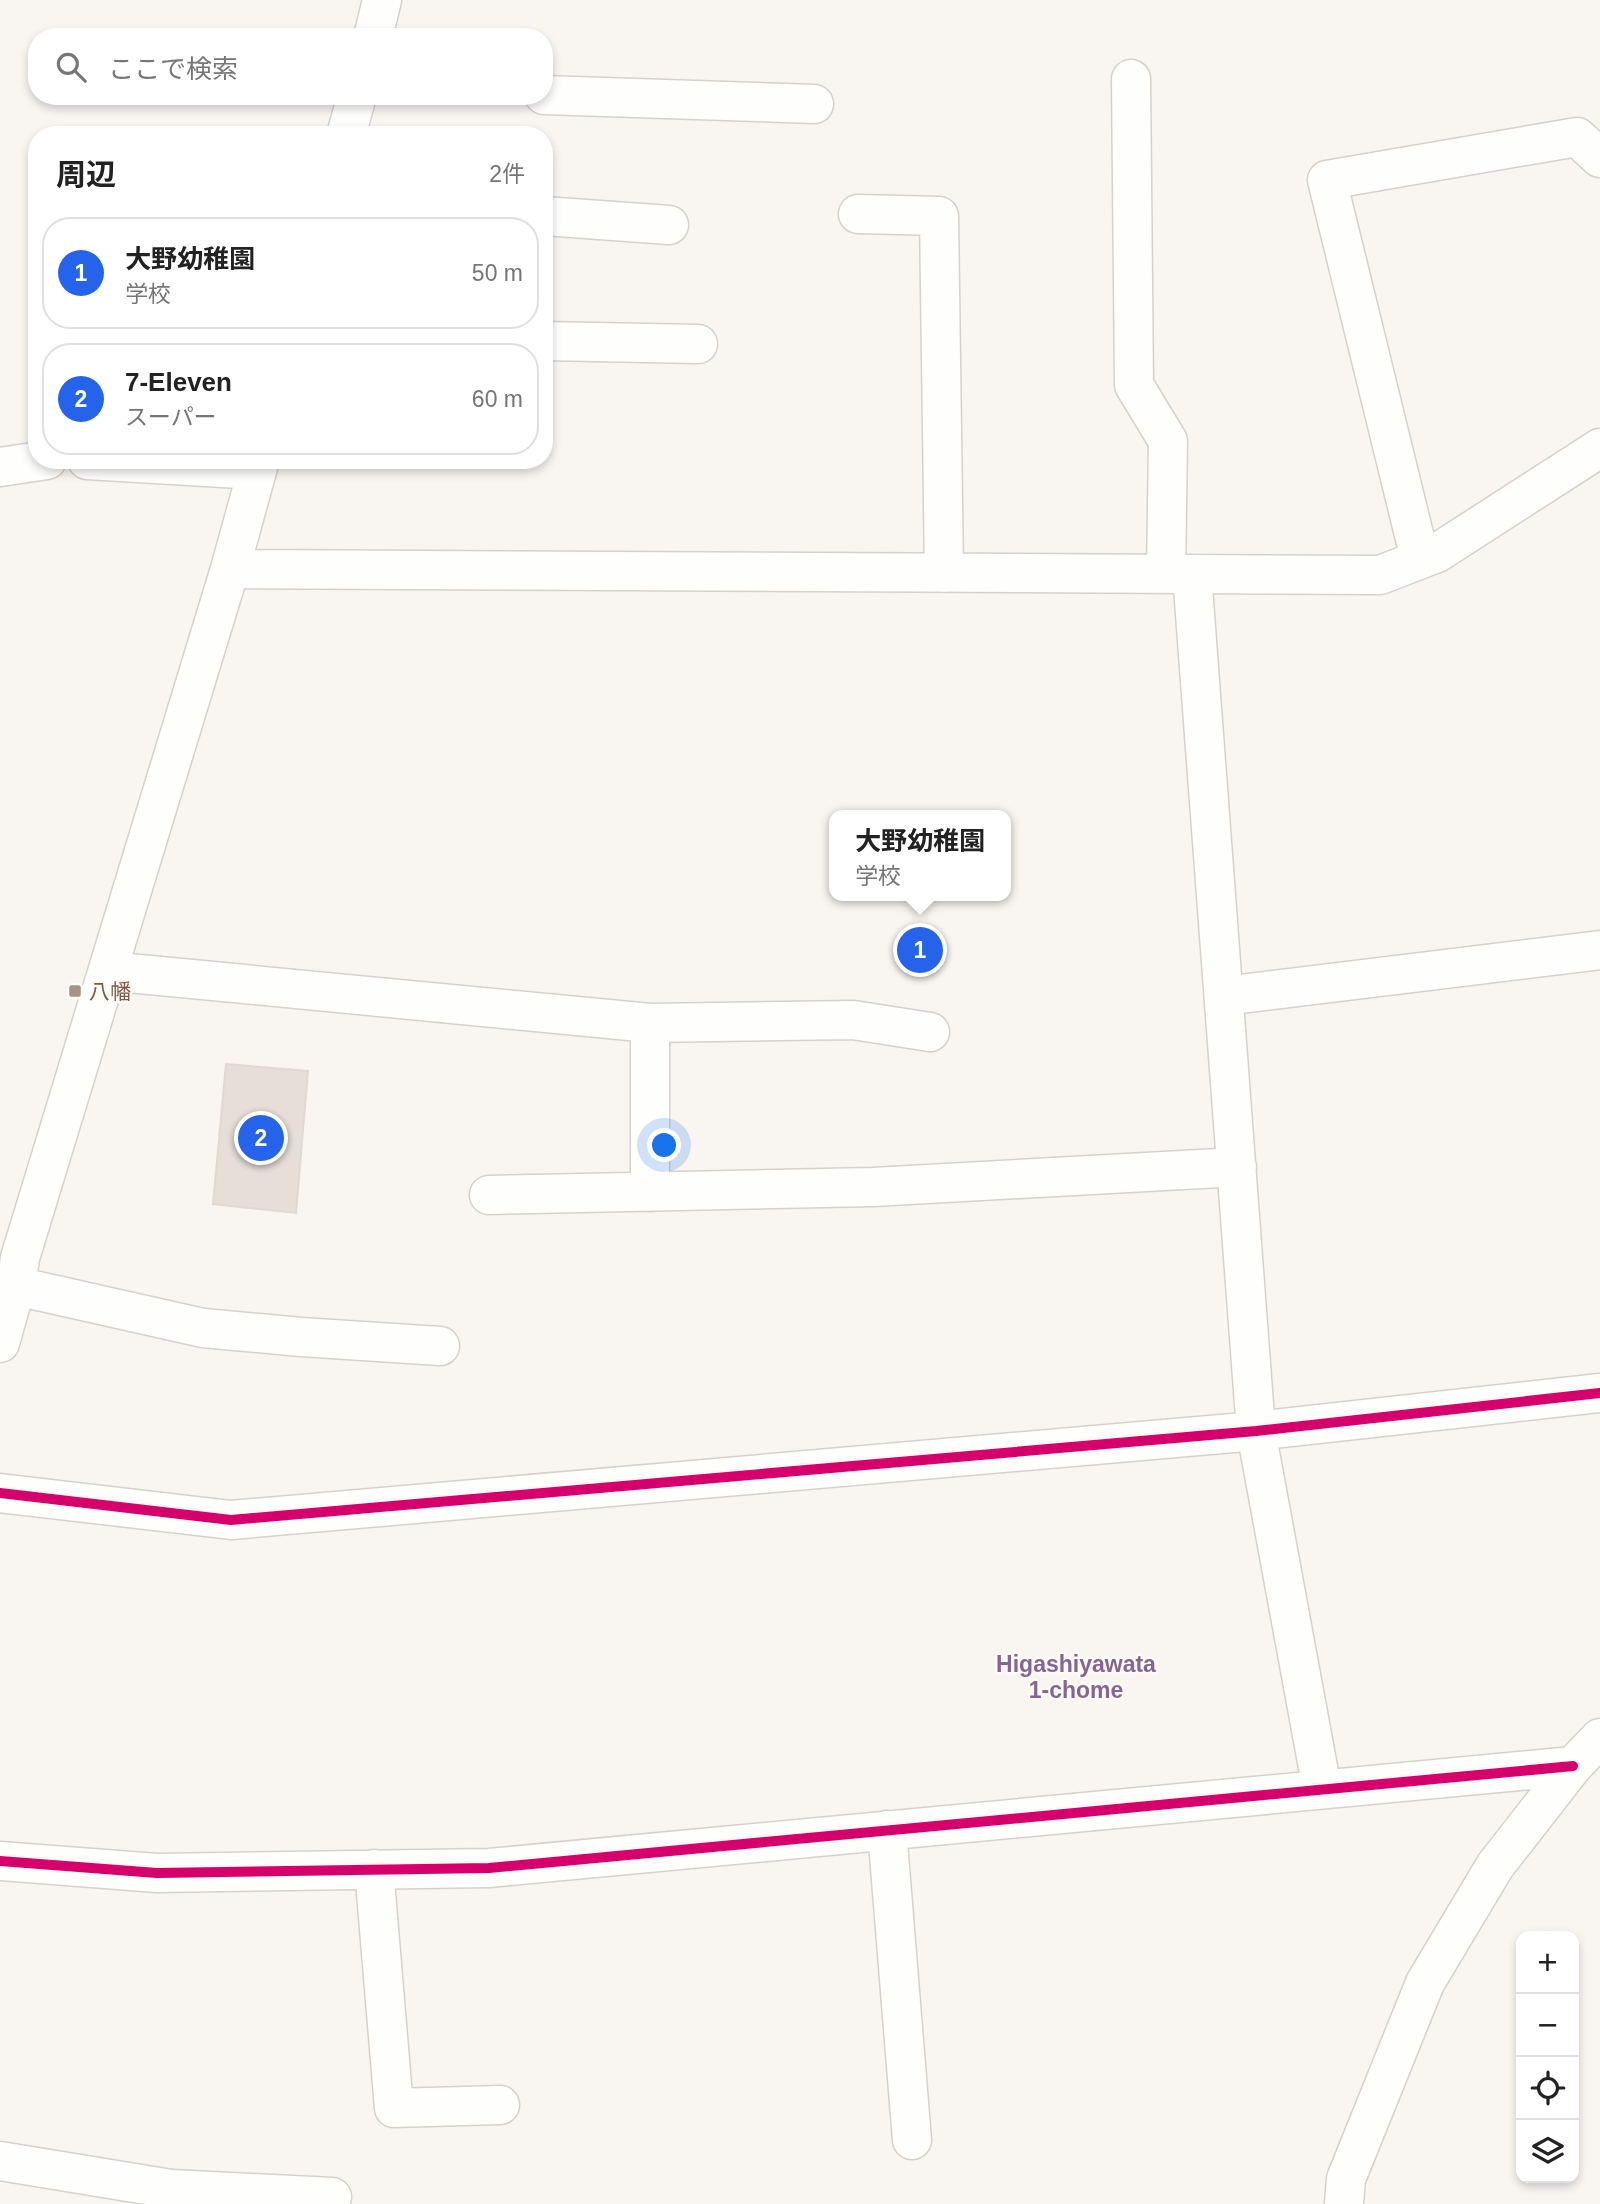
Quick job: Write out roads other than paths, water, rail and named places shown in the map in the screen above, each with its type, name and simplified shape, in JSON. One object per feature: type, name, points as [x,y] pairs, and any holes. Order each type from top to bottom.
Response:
[{"type":"street","points":[[375,28],[383,0]]},
{"type":"street","points":[[1131,79],[1134,385],[1168,441],[1179,574],[1224,996],[1256,1431],[1322,1789]]},
{"type":"street","points":[[553,95],[814,104]]},
{"type":"street","points":[[349,126],[354,105]]},
{"type":"street","points":[[1420,559],[1328,180],[1577,137],[1600,158]]},
{"type":"street","points":[[858,214],[939,216],[944,573]]},
{"type":"street","points":[[553,217],[669,225]]},
{"type":"street","points":[[553,341],[698,344]]},
{"type":"street","points":[[230,569],[1380,575],[1437,553],[1600,448]]},
{"type":"street","points":[[0,467],[28,463]]},
{"type":"street","points":[[0,1343],[12,1267],[108,971],[230,569],[257,469]]},
{"type":"street","points":[[1224,996],[1600,950]]},
{"type":"street","points":[[108,971],[650,1023],[853,1020],[930,1032]]},
{"type":"street","points":[[650,1023],[650,1192]]},
{"type":"street","points":[[489,1195],[873,1187],[1237,1167]]},
{"type":"street","points":[[12,1267],[202,1328],[440,1346]]},
{"type":"street","points":[[0,1493],[231,1520],[1256,1431],[1600,1393]]},
{"type":"street","points":[[1344,2204],[1346,2179],[1425,1983],[1494,1866],[1573,1766],[1600,1738]]},
{"type":"street","points":[[0,1861],[157,1873],[489,1868],[1573,1766]]},
{"type":"street","points":[[887,1830],[912,2140]]},
{"type":"street","points":[[374,1869],[394,2109],[500,2105]]},
{"type":"street","points":[[0,2161],[171,2189],[332,2197]]},
{"type":"place","name":"大野幼稚園","points":[[920,950]]},
{"type":"place","name":"八幡","points":[[75,991]]},
{"type":"place","name":"7-Eleven","points":[[261,1138]]},
{"type":"district","name":"Higashiyawata 1-chome","points":[[1076,1677]]}]
